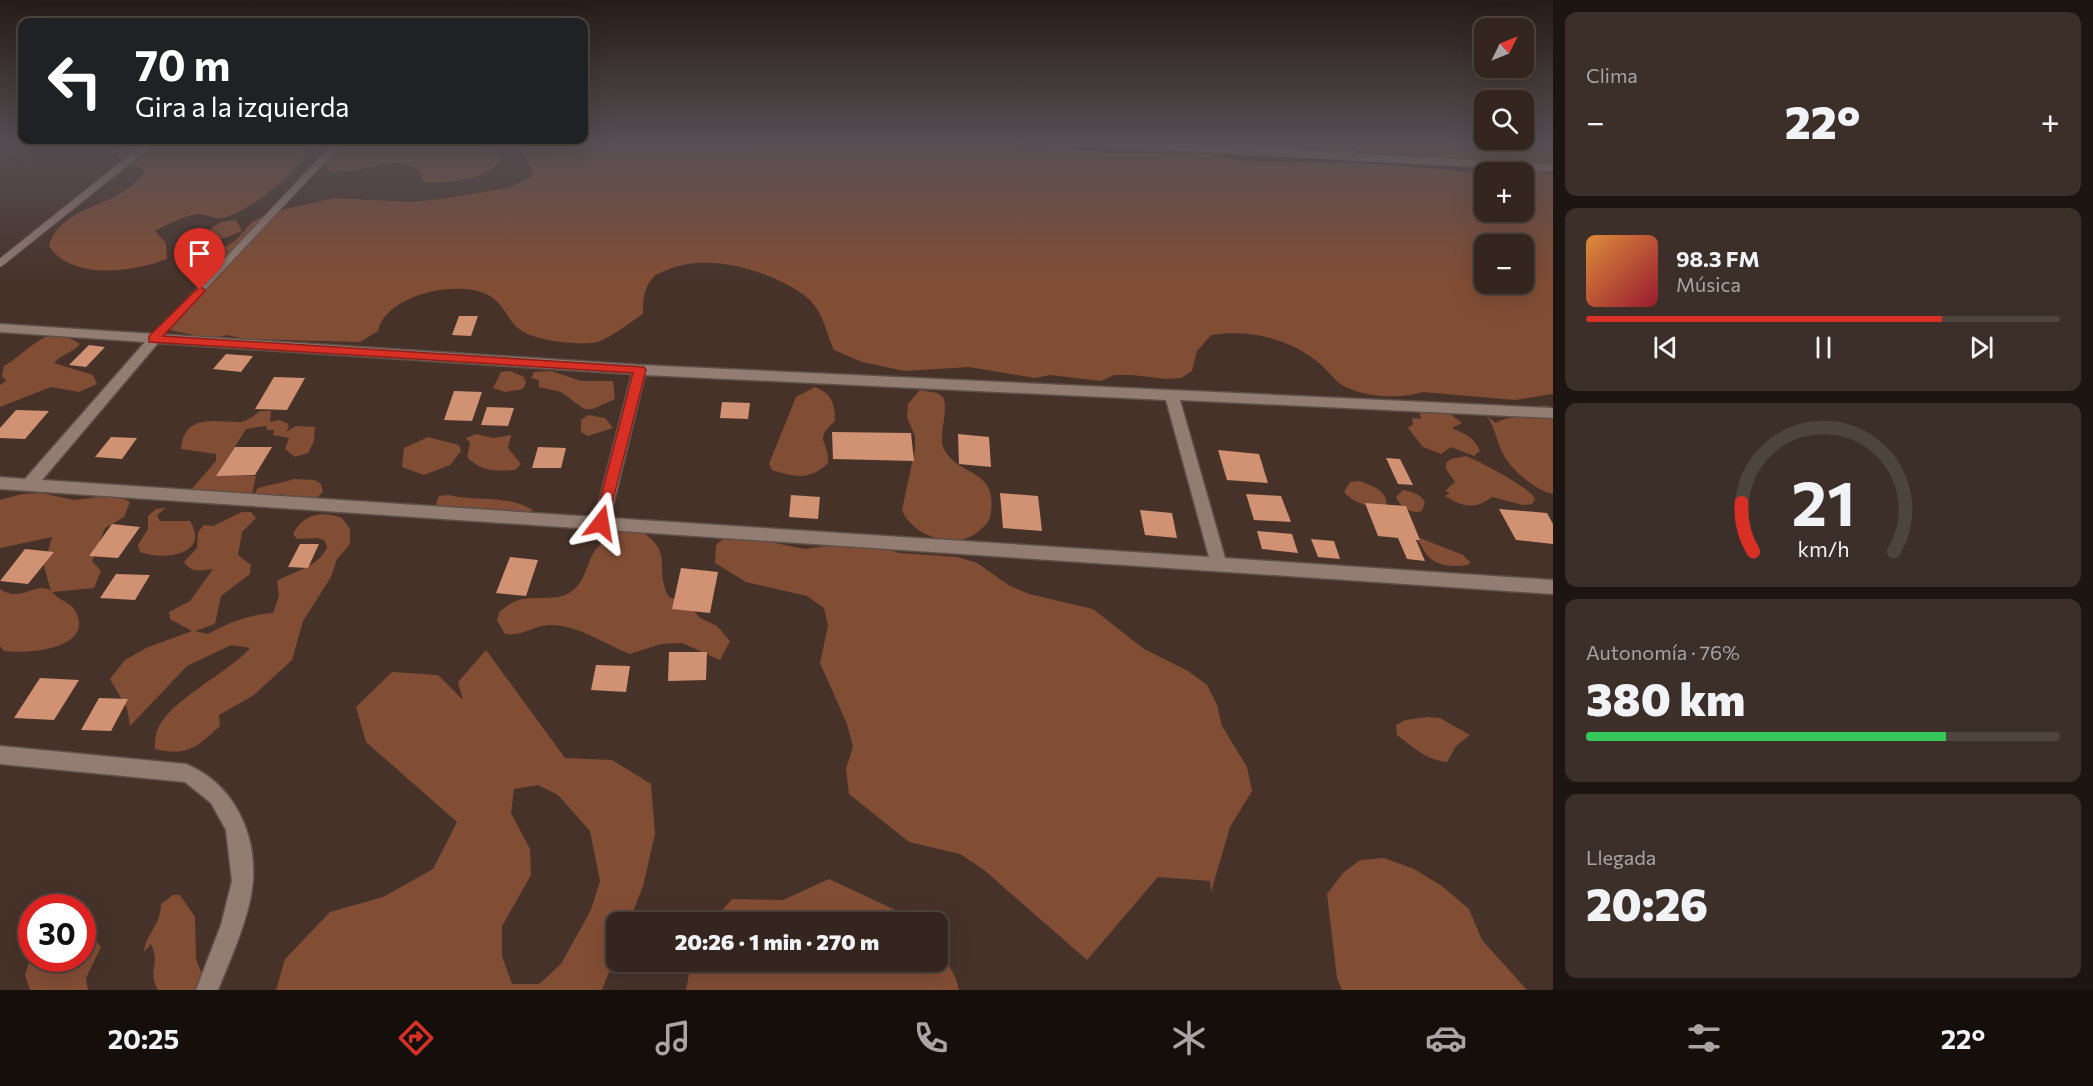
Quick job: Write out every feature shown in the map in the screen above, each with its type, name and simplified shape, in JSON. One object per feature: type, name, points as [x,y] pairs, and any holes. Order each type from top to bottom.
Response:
[{"type":"street","points":[[0,328],[640,370],[1553,413]]},
{"type":"street","points":[[29,485],[154,339]]},
{"type":"street","points":[[601,523],[640,370]]},
{"type":"street","points":[[1172,396],[1219,565]]},
{"type":"street","points":[[0,483],[1553,587]]},
{"type":"street","points":[[0,755],[186,772],[202,778],[215,790],[234,818],[243,881],[236,913],[207,990]]},
{"type":"lane","points":[[0,263],[91,189]]},
{"type":"lane","points":[[154,339],[294,189]]},
{"type":"shaded area","points":[[273,189],[231,215],[216,218],[201,214],[192,215],[155,231],[166,243],[167,259],[153,264],[121,270],[87,269],[72,265],[59,257],[49,246],[53,235],[69,219],[125,191]]},
{"type":"shaded area","points":[[501,189],[1474,189],[1474,222],[1534,222],[1534,189],[1553,189],[1553,394],[1515,400],[1423,392],[1404,396],[1371,395],[1342,385],[1319,363],[1295,347],[1268,337],[1240,333],[1211,335],[1197,351],[1192,371],[1181,378],[1114,375],[1101,381],[1050,375],[1035,378],[969,367],[905,371],[862,362],[834,350],[823,320],[804,295],[756,271],[719,263],[683,265],[657,274],[645,291],[643,314],[611,336],[592,343],[562,342],[533,336],[517,327],[500,305],[488,295],[475,290],[459,289],[442,290],[408,300],[394,308],[384,318],[378,331],[360,342],[245,339],[227,335],[212,339],[165,329],[199,288],[193,279],[212,253],[235,241],[252,222],[268,213],[335,198],[412,202]]},
{"type":"shaded area","points":[[236,220],[242,231],[222,239],[211,236],[210,229],[221,222]]},
{"type":"shaded area","points":[[61,333],[80,344],[54,363],[93,375],[97,384],[79,392],[51,387],[0,407],[0,385],[6,381],[2,376],[4,366],[38,341]]},
{"type":"shaded area","points":[[510,371],[524,377],[526,383],[523,389],[505,392],[493,388],[501,372]]},
{"type":"shaded area","points":[[551,371],[581,381],[613,381],[615,399],[593,409],[584,409],[561,392],[539,387],[539,380],[531,378],[534,372]]},
{"type":"shaded area","points":[[815,387],[829,396],[834,409],[835,421],[823,437],[828,463],[815,473],[802,476],[772,470],[769,464],[796,397]]},
{"type":"shaded area","points":[[920,390],[937,393],[943,397],[945,410],[942,438],[945,451],[952,460],[984,482],[989,490],[992,501],[989,519],[986,525],[970,537],[948,540],[925,534],[907,519],[902,510],[915,449],[915,436],[907,417],[908,404]]},
{"type":"shaded area","points":[[1420,400],[1434,402],[1462,423],[1452,428],[1472,439],[1480,451],[1474,456],[1451,447],[1441,454],[1423,447],[1408,428],[1413,424],[1412,418],[1421,419],[1418,405]]},
{"type":"shaded area","points":[[1543,405],[1553,407],[1553,494],[1532,485],[1513,468],[1504,456],[1487,416],[1496,423],[1508,418],[1533,414]]},
{"type":"shaded area","points":[[260,411],[271,411],[270,422],[279,420],[287,423],[289,427],[286,432],[296,426],[315,427],[314,441],[308,453],[295,457],[285,449],[289,438],[273,435],[274,430],[267,430],[266,426],[246,429],[217,475],[256,476],[251,498],[190,491],[216,461],[216,454],[181,449],[183,438],[188,430],[202,422],[244,421]]},
{"type":"shaded area","points":[[588,415],[605,418],[613,428],[588,436],[581,432],[581,420]]},
{"type":"shaded area","points":[[476,434],[493,438],[511,435],[508,448],[521,464],[515,470],[495,470],[483,468],[472,462],[467,457],[470,443],[466,438]]},
{"type":"shaded area","points":[[428,437],[459,445],[461,451],[450,465],[424,475],[402,467],[404,448]]},
{"type":"shaded area","points":[[1466,456],[1524,488],[1535,499],[1532,504],[1523,505],[1492,497],[1480,504],[1463,505],[1445,496],[1450,493],[1445,491],[1455,482],[1446,469],[1446,463],[1451,459]]},
{"type":"shaded area","points":[[293,479],[315,480],[321,484],[323,492],[313,501],[287,499],[282,494],[263,502],[254,496],[257,489]]},
{"type":"shaded area","points":[[1360,481],[1381,492],[1387,505],[1364,505],[1353,500],[1344,492],[1350,482]]},
{"type":"shaded area","points":[[1403,490],[1415,493],[1423,499],[1425,502],[1422,511],[1410,511],[1400,504],[1396,497]]},
{"type":"shaded area","points":[[42,493],[74,500],[116,495],[130,502],[124,517],[105,528],[92,561],[101,571],[94,588],[52,592],[72,606],[76,612],[79,625],[75,635],[67,642],[55,647],[27,652],[4,651],[0,646],[0,589],[15,594],[40,588],[51,591],[44,566],[52,537],[0,548],[0,500],[22,494]]},
{"type":"shaded area","points":[[439,496],[502,500],[533,510],[524,515],[470,508],[450,511],[436,504]]},
{"type":"shaded area","points":[[166,508],[157,515],[160,521],[190,521],[195,532],[194,541],[182,553],[160,556],[140,552],[138,545],[148,529],[148,516],[156,509]]},
{"type":"shaded area","points":[[242,512],[251,512],[256,518],[242,532],[238,555],[251,565],[250,574],[221,596],[215,624],[195,631],[208,634],[239,620],[273,613],[279,596],[277,581],[312,564],[327,547],[324,540],[297,539],[293,534],[297,527],[308,518],[327,514],[342,518],[350,529],[350,544],[337,559],[331,577],[303,621],[292,660],[254,695],[219,715],[220,726],[198,745],[175,752],[155,749],[157,731],[173,709],[250,648],[231,645],[187,666],[130,726],[127,708],[110,679],[125,660],[146,648],[192,631],[170,619],[169,612],[190,601],[213,569],[194,570],[184,562],[197,548],[198,532],[204,525],[213,526]]},
{"type":"shaded area","points":[[635,528],[656,544],[660,552],[664,586],[669,597],[688,604],[700,618],[717,626],[730,641],[720,660],[682,643],[661,644],[630,654],[581,632],[561,626],[550,625],[517,634],[505,634],[497,620],[500,611],[523,599],[566,595],[578,585],[598,547],[613,538],[616,532]]},
{"type":"shaded area","points":[[730,534],[805,549],[861,541],[899,553],[958,557],[977,563],[1010,586],[1029,594],[1093,609],[1144,649],[1188,671],[1207,685],[1217,705],[1222,726],[1247,767],[1252,791],[1230,827],[1211,892],[1210,881],[1158,877],[1087,960],[984,870],[960,854],[909,842],[849,794],[846,769],[853,747],[847,724],[820,663],[828,626],[824,608],[807,596],[746,582],[715,563],[716,545]]},
{"type":"shaded area","points":[[1420,538],[1463,555],[1470,562],[1468,565],[1457,566],[1435,561],[1426,554],[1418,541]]},
{"type":"shaded area","points":[[486,650],[565,758],[612,760],[651,784],[655,834],[643,886],[633,912],[606,912],[606,972],[609,972],[602,990],[276,990],[285,959],[330,912],[383,897],[433,869],[457,822],[366,742],[356,707],[392,672],[438,675],[463,700],[458,682]],"holes":[[[538,785],[558,795],[590,831],[600,881],[591,910],[561,964],[539,984],[512,984],[502,956],[502,926],[531,875],[530,849],[511,813],[514,789]]]},
{"type":"shaded area","points":[[1440,718],[1470,735],[1456,746],[1447,762],[1426,756],[1397,735],[1396,725],[1405,720]]},
{"type":"shaded area","points":[[1384,858],[1414,869],[1442,886],[1469,909],[1482,940],[1527,990],[1342,990],[1337,978],[1327,894],[1343,873],[1360,860]]},
{"type":"shaded area","points":[[829,879],[900,912],[721,912],[732,899],[783,900]]},
{"type":"shaded area","points":[[173,895],[180,895],[195,917],[196,959],[201,972],[207,974],[212,990],[158,990],[155,983],[154,951],[151,944],[144,952],[145,946],[158,918],[161,904]]},
{"type":"shaded area","points":[[96,941],[101,947],[96,957]]},
{"type":"shaded area","points":[[948,964],[959,990],[686,990],[689,972],[948,972]]},
{"type":"shaded area","points":[[26,972],[89,972],[86,978],[88,990],[30,990]]},
{"type":"building","points":[[459,316],[478,316],[471,336],[452,335]]},
{"type":"building","points":[[89,345],[105,347],[86,367],[69,365]]},
{"type":"building","points":[[226,354],[253,356],[241,372],[213,369]]},
{"type":"building","points":[[274,377],[305,378],[287,410],[255,409]]},
{"type":"building","points":[[454,391],[482,392],[472,421],[444,420]]},
{"type":"building","points":[[722,402],[750,403],[748,419],[720,418]]},
{"type":"building","points":[[487,407],[514,408],[508,426],[481,425]]},
{"type":"building","points":[[16,410],[49,411],[25,439],[0,438],[0,428]]},
{"type":"building","points":[[832,432],[911,433],[914,461],[833,459]]},
{"type":"building","points":[[958,434],[989,437],[991,467],[959,464]]},
{"type":"building","points":[[111,437],[137,438],[122,459],[95,457]]},
{"type":"building","points":[[235,447],[272,447],[255,475],[216,476]]},
{"type":"building","points":[[538,447],[566,448],[561,468],[532,468]]},
{"type":"building","points":[[1218,450],[1259,454],[1268,483],[1227,480]]},
{"type":"building","points":[[1386,458],[1400,459],[1413,485],[1398,484]]},
{"type":"building","points":[[1000,493],[1038,496],[1042,531],[1003,528]]},
{"type":"building","points":[[1246,494],[1281,496],[1291,522],[1254,520]]},
{"type":"building","points":[[791,495],[820,497],[818,519],[789,517]]},
{"type":"building","points":[[1365,503],[1406,506],[1420,540],[1416,540],[1425,561],[1407,559],[1398,538],[1378,536]]},
{"type":"building","points":[[1499,509],[1547,513],[1553,524],[1553,544],[1516,540]]},
{"type":"building","points":[[1140,510],[1172,513],[1177,538],[1145,535]]},
{"type":"building","points":[[112,524],[140,527],[118,558],[89,556]]},
{"type":"building","points":[[1257,531],[1292,534],[1298,553],[1262,549]]},
{"type":"building","points":[[1311,539],[1334,541],[1340,559],[1318,557]]},
{"type":"building","points":[[300,544],[319,544],[308,568],[288,567]]},
{"type":"building","points":[[25,549],[54,552],[28,584],[0,581]]},
{"type":"building","points":[[510,557],[538,560],[526,596],[496,593]]},
{"type":"building","points":[[681,568],[718,572],[710,613],[672,609]]},
{"type":"building","points":[[116,574],[150,575],[135,600],[100,598]]},
{"type":"building","points":[[669,652],[707,652],[706,680],[668,681]]},
{"type":"building","points":[[596,665],[630,666],[626,692],[591,690]]},
{"type":"building","points":[[40,678],[79,680],[54,720],[14,718]]},
{"type":"building","points":[[99,698],[128,699],[111,731],[81,730]]},
{"type":"route","points":[[200,290],[154,339],[640,370],[601,523]]}]
